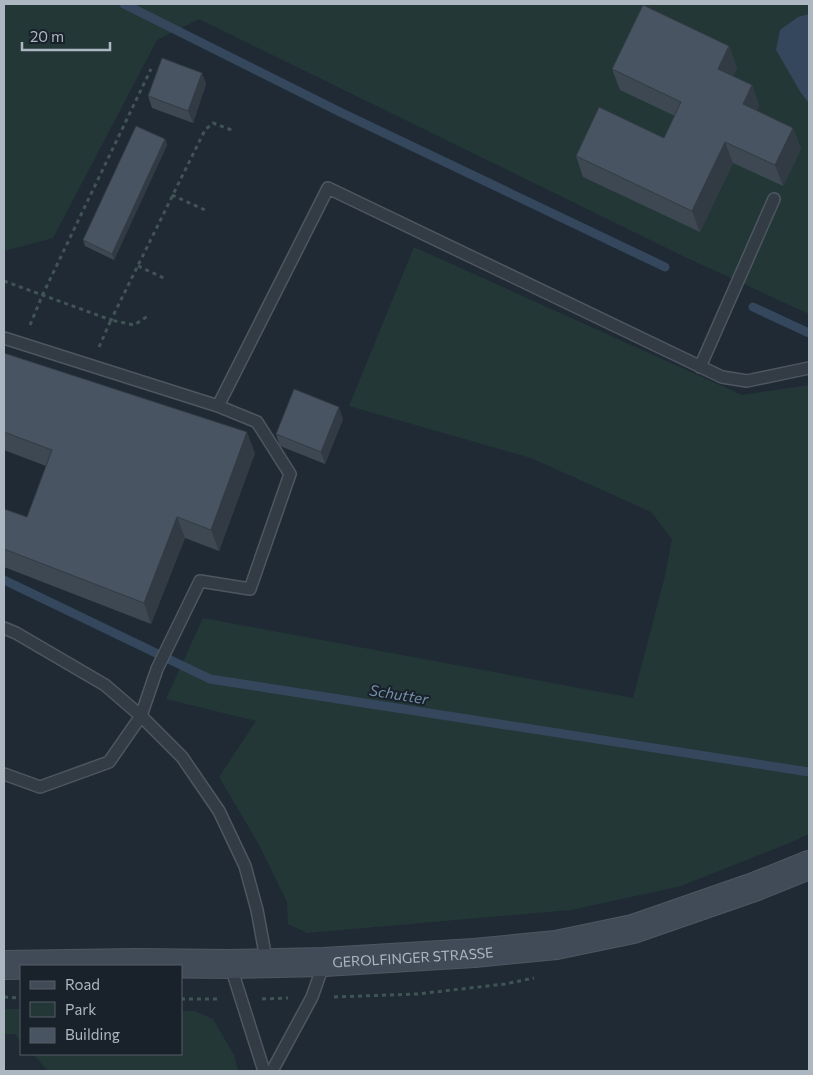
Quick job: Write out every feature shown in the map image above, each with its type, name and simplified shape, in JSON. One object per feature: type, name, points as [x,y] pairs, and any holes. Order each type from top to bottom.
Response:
[{"type":"street","name":"GEROLFINGER STRASSE","points":[[4,965],[324,962],[474,954],[556,945],[633,929],[754,887],[809,865]]},
{"type":"lane","points":[[218,406],[328,188],[722,377],[747,381],[809,368]]},
{"type":"lane","points":[[700,367],[774,199]]},
{"type":"lane","points":[[4,338],[218,406],[257,422],[290,474],[250,589],[200,581],[156,669],[141,716],[109,762],[40,787],[4,774]]},
{"type":"lane","points":[[4,628],[16,633],[106,686],[141,716],[182,757],[220,811],[245,866],[257,910],[267,964]]},
{"type":"lane","points":[[272,1071],[312,997],[324,962]]},
{"type":"lane","points":[[230,964],[264,1071]]},
{"type":"path","points":[[23,344],[42,296],[151,69]]},
{"type":"path","points":[[91,366],[111,320],[205,130],[213,123],[234,131]]},
{"type":"path","points":[[172,195],[205,210]]},
{"type":"path","points":[[138,266],[166,279]]},
{"type":"path","points":[[4,281],[111,320],[134,325],[148,316]]},
{"type":"path","points":[[4,998],[20,998]]},
{"type":"green space","points":[[4,4],[809,4],[809,314],[685,257],[199,19],[157,40],[53,238],[4,251]]},
{"type":"green space","points":[[414,247],[742,395],[809,385],[809,834],[681,886],[571,910],[307,933],[288,924],[287,902],[258,843],[219,777],[256,721],[166,699],[203,618],[633,698],[665,576],[672,539],[651,512],[531,458],[349,406]]},
{"type":"green space","points":[[4,1009],[20,1009],[20,1040],[15,1034],[4,1034]]},
{"type":"green space","points":[[182,1011],[195,1011],[213,1019],[234,1055],[238,1071],[48,1071],[34,1055],[182,1055]]},
{"type":"water","points":[[809,14],[809,103],[801,93],[776,50],[780,30],[798,17]]},
{"type":"building","points":[[643,5],[729,46],[718,69],[752,85],[743,104],[793,128],[775,165],[725,142],[692,211],[576,156],[599,107],[664,138],[681,102],[612,69]]},
{"type":"building","points":[[162,58],[202,73],[188,111],[148,96]]},
{"type":"building","points":[[136,126],[165,139],[112,254],[83,240]]},
{"type":"building","points":[[4,353],[247,432],[211,530],[177,517],[144,603],[4,549],[4,509],[27,517],[52,450],[4,432]]},
{"type":"building","points":[[294,389],[339,407],[321,452],[276,434]]},
{"type":"waterway","points":[[124,4],[340,112],[665,267]]},
{"type":"waterway","points":[[753,307],[809,333]]},
{"type":"waterway","name":"Schutter","points":[[4,580],[210,679],[809,772]]}]
